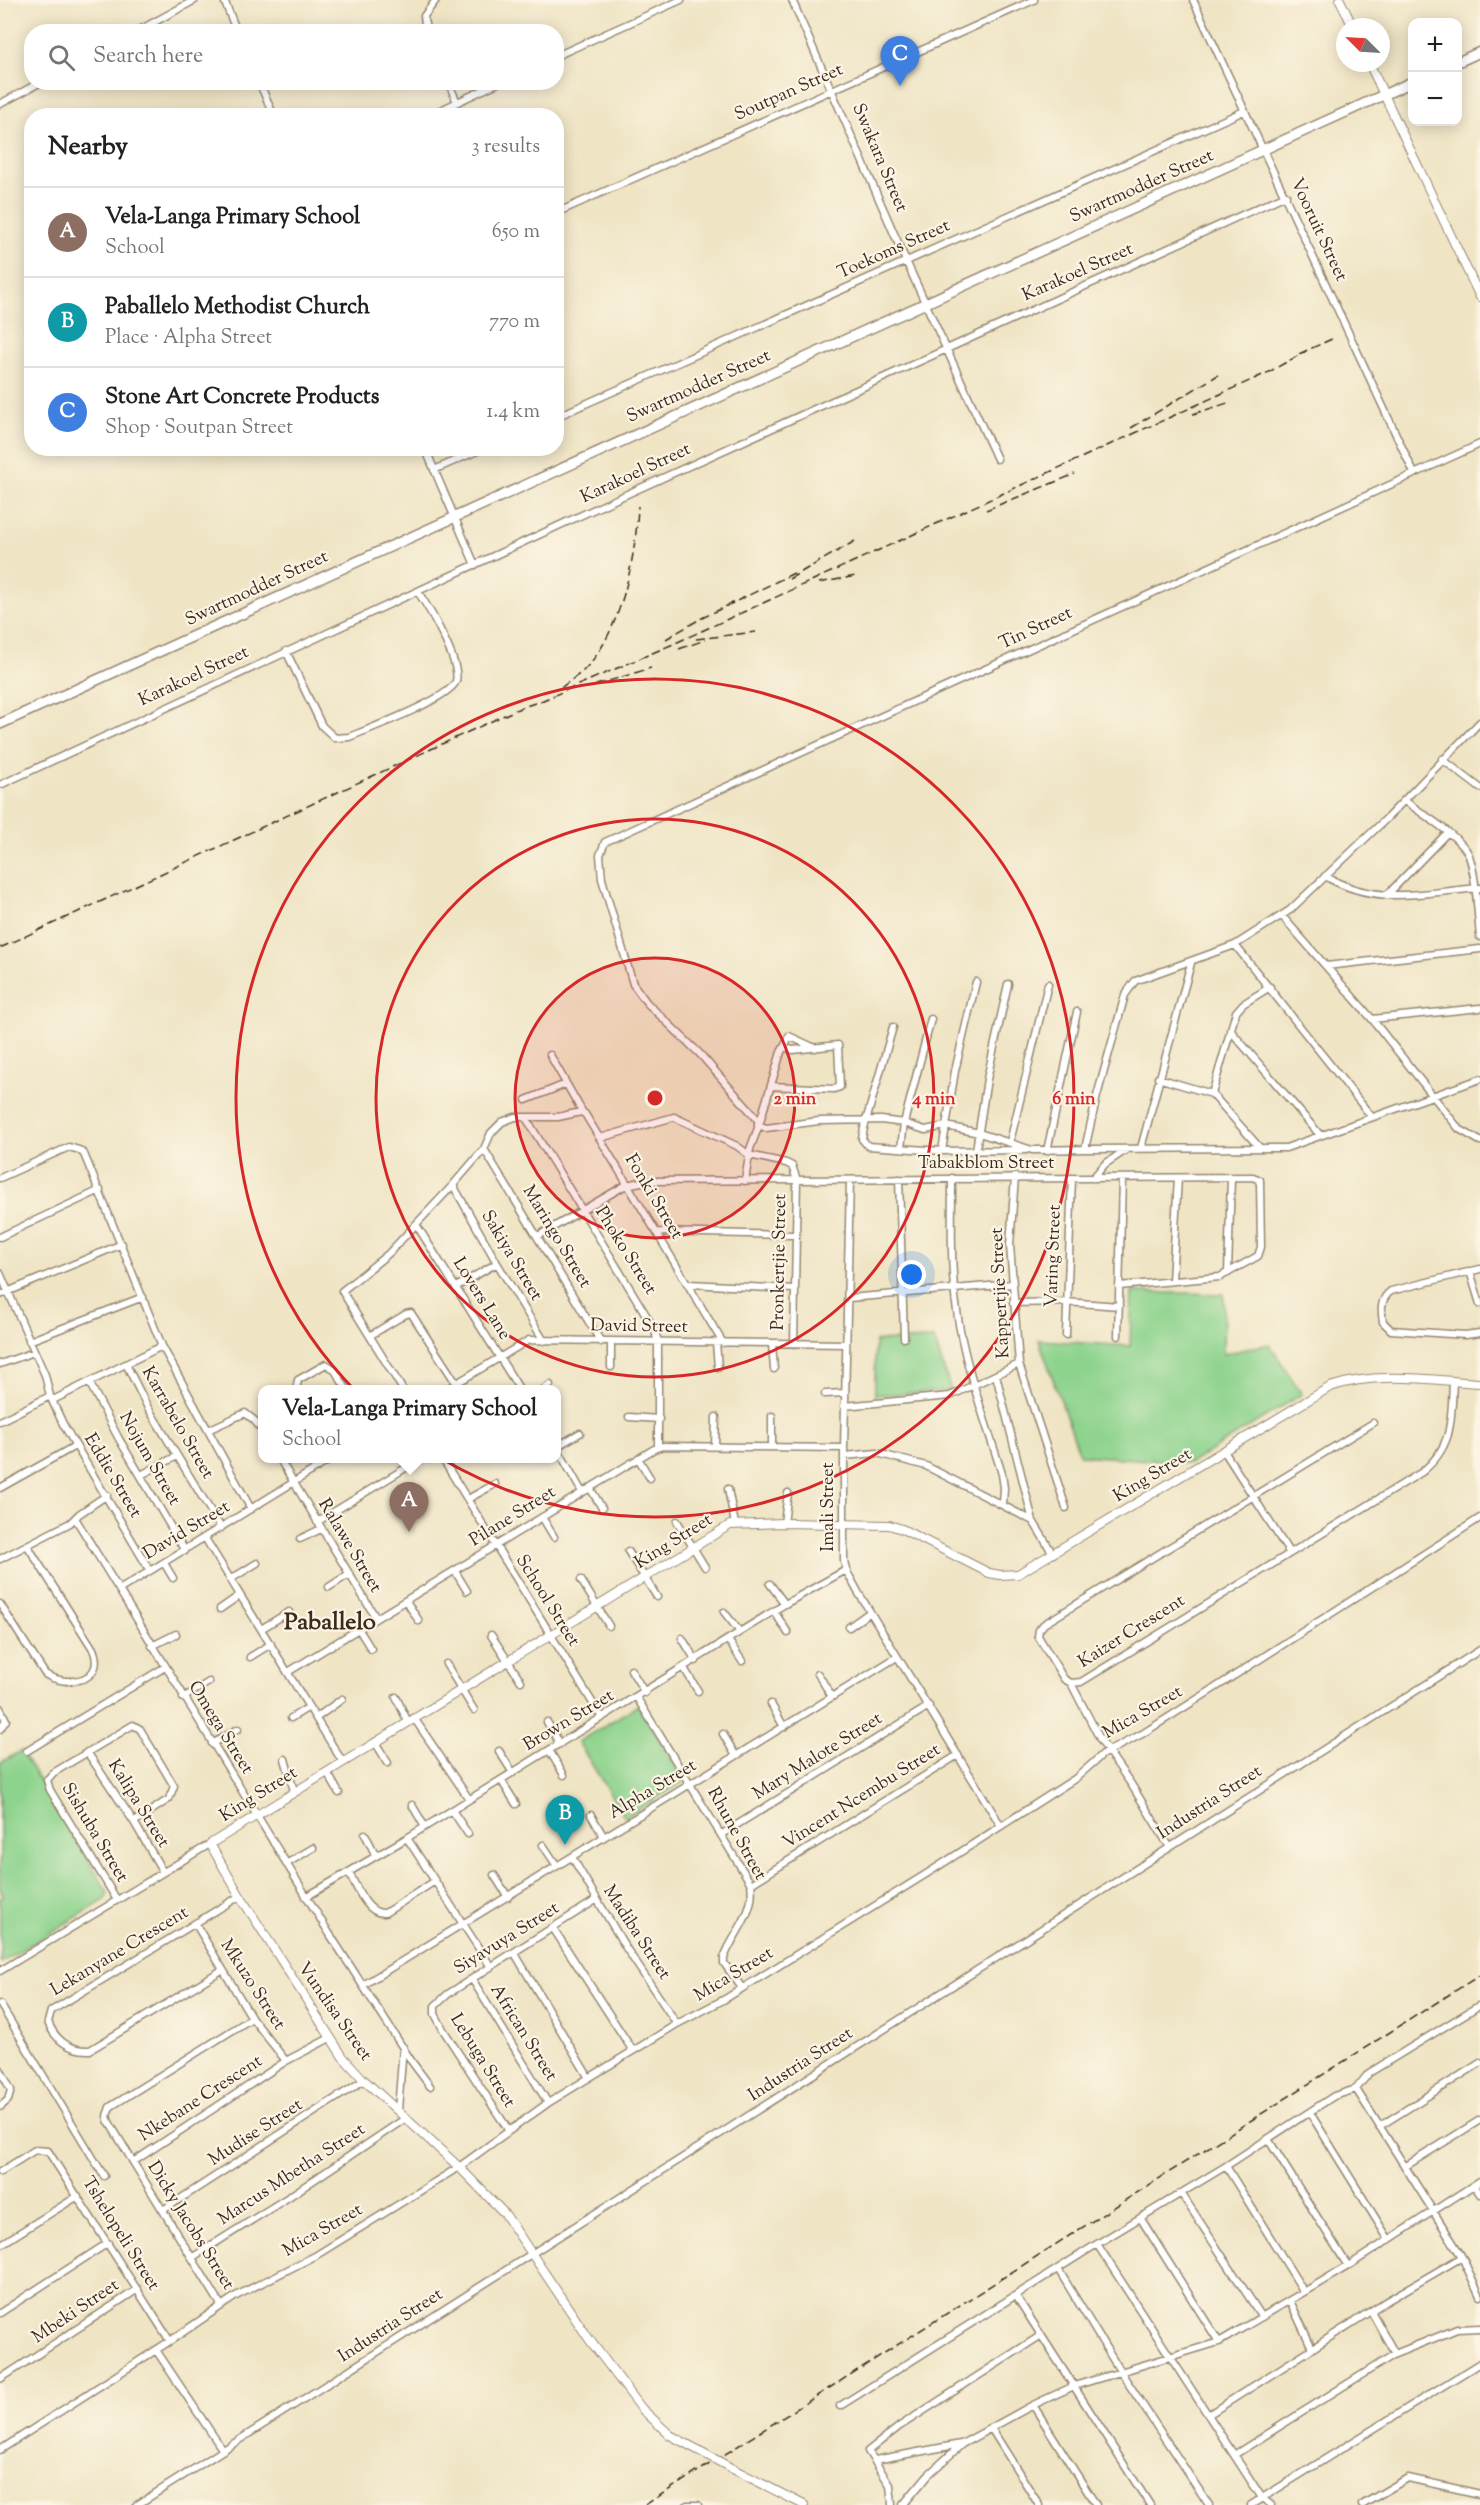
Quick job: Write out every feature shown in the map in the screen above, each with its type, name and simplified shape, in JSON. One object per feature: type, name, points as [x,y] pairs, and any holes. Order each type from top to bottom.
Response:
[{"type":"main road","points":[[1462,60],[1480,52]]},
{"type":"main road","name":"Swartmodder Street","points":[[0,724],[1408,84]]},
{"type":"street","points":[[151,24],[195,0]]},
{"type":"street","points":[[224,0],[234,24]]},
{"type":"street","points":[[425,24],[424,16],[436,0]]},
{"type":"street","points":[[564,52],[681,0]]},
{"type":"street","name":"Swakara Street","points":[[792,0],[906,261],[927,302],[997,459]]},
{"type":"street","name":"Soutpan Street","points":[[564,209],[1034,0]]},
{"type":"street","name":"Vooruit Street","points":[[1193,0],[1414,472]]},
{"type":"street","points":[[1340,0],[1349,18]]},
{"type":"street","points":[[1373,72],[1480,297]]},
{"type":"street","points":[[0,104],[26,90]]},
{"type":"street","points":[[263,90],[270,108]]},
{"type":"street","points":[[452,90],[457,102]]},
{"type":"street","points":[[445,108],[483,90]]},
{"type":"street","name":"Toekoms Street","points":[[564,414],[723,345],[1244,111]]},
{"type":"street","name":"Karakoel Street","points":[[0,785],[286,651],[1286,195]]},
{"type":"street","name":"Tin Street","points":[[759,1125],[756,1117],[700,1054],[647,1003],[633,984],[602,879],[600,855],[605,842],[1414,472],[1480,444]]},
{"type":"street","points":[[428,456],[475,565]]},
{"type":"street","points":[[434,470],[466,456]]},
{"type":"street","points":[[286,651],[322,726],[335,738],[350,737],[437,699],[452,688],[456,674],[452,658],[418,592]]},
{"type":"street","points":[[1085,1149],[1099,1087],[1128,989],[1139,979],[1191,963],[1215,951],[1236,945],[1282,916],[1404,800],[1480,722]]},
{"type":"street","points":[[1442,759],[1480,788]]},
{"type":"street","points":[[1404,800],[1448,833],[1467,851],[1477,888],[1480,938]]},
{"type":"street","points":[[1386,896],[1448,833]]},
{"type":"street","points":[[1325,876],[1351,889],[1386,896],[1430,895],[1477,888]]},
{"type":"street","points":[[1282,916],[1372,1019],[1459,1129],[1480,1141]]},
{"type":"street","points":[[1236,945],[1371,1116]]},
{"type":"street","points":[[1326,966],[1480,949]]},
{"type":"street","points":[[1141,1148],[1158,1078],[1191,963]]},
{"type":"street","points":[[942,1151],[955,1071],[976,982]]},
{"type":"street","points":[[976,1150],[987,1079],[1008,984]]},
{"type":"street","points":[[1010,1142],[1048,984]]},
{"type":"street","points":[[1212,1094],[1230,1030],[1239,1008],[1270,987]]},
{"type":"street","points":[[1372,1019],[1480,1008]]},
{"type":"street","points":[[1047,1151],[1077,1012]]},
{"type":"street","points":[[901,1148],[904,1124],[931,1020]]},
{"type":"street","points":[[893,1027],[866,1119],[862,1140],[868,1146],[942,1151],[1047,1151],[1294,1146],[1371,1116],[1480,1079]]},
{"type":"street","points":[[1230,1030],[1320,1135]]},
{"type":"street","points":[[745,1181],[752,1140],[789,1036],[816,1049]]},
{"type":"street","points":[[771,1086],[834,1089],[840,1087],[838,1045],[794,1050],[784,1047]]},
{"type":"street","name":"Fonki Street","points":[[550,1055],[626,1185],[689,1284],[720,1343]]},
{"type":"street","points":[[1158,1078],[1212,1094],[1260,1148]]},
{"type":"street","points":[[526,1100],[566,1084]]},
{"type":"street","points":[[401,1385],[342,1291],[388,1254],[453,1185],[484,1149],[491,1133],[502,1122],[511,1118],[558,1118],[583,1113]]},
{"type":"street","points":[[600,1138],[674,1117],[737,1146],[749,1155],[790,1164],[797,1180]]},
{"type":"street","name":"Phoko Street","points":[[529,1118],[652,1324],[658,1342],[658,1447]]},
{"type":"street","points":[[759,1125],[766,1128],[819,1121],[866,1119],[904,1124],[925,1130],[946,1126],[979,1133],[1032,1150]]},
{"type":"street","points":[[0,1178],[63,1149],[74,1147],[84,1154],[162,1346],[251,1509]]},
{"type":"street","points":[[1093,1178],[1105,1164],[1129,1148]]},
{"type":"street","name":"Maringo Street","points":[[484,1149],[601,1341]]},
{"type":"street","name":"Kappertjie Street","points":[[1015,1177],[1010,1245],[1019,1364],[1066,1508]]},
{"type":"street","name":"Tabakblom Street","points":[[626,1185],[646,1181],[1253,1177],[1260,1180],[1260,1254],[1228,1273]]},
{"type":"street","name":"Varing Street","points":[[1066,1335],[1072,1178]]},
{"type":"street","points":[[1118,1335],[1122,1178]]},
{"type":"street","points":[[1172,1281],[1178,1178]]},
{"type":"street","points":[[1119,1286],[1214,1278],[1228,1273],[1231,1178]]},
{"type":"street","points":[[899,1179],[904,1338]]},
{"type":"street","points":[[952,1179],[955,1290],[961,1334],[1002,1474],[1003,1504]]},
{"type":"street","name":"Pronkertjie Street","points":[[794,1344],[797,1180]]},
{"type":"street","name":"Imali Street","points":[[850,1180],[849,1298],[844,1393],[846,1570],[1001,1826]]},
{"type":"street","name":"Sakiya Street","points":[[453,1185],[544,1341]]},
{"type":"street","points":[[538,1236],[626,1185]]},
{"type":"street","points":[[0,1237],[100,1190]]},
{"type":"street","name":"Lovers Lane","points":[[416,1224],[517,1385]]},
{"type":"street","points":[[656,1232],[795,1234]]},
{"type":"street","points":[[0,1296],[122,1244]]},
{"type":"street","points":[[456,1287],[497,1263]]},
{"type":"street","points":[[1480,1269],[1392,1291],[1382,1304],[1383,1322],[1391,1330],[1480,1334]]},
{"type":"street","points":[[1470,1271],[1480,1304]]},
{"type":"street","name":"Eddie Street","points":[[0,1273],[45,1375],[51,1398],[75,1446],[107,1495],[150,1571]]},
{"type":"street","points":[[689,1284],[794,1289]]},
{"type":"street","points":[[849,1298],[1012,1284]]},
{"type":"street","points":[[29,1341],[143,1297]]},
{"type":"street","points":[[1013,1303],[1066,1302],[1119,1306]]},
{"type":"street","points":[[371,1335],[411,1313],[456,1383]]},
{"type":"street","name":"David Street","points":[[452,1385],[524,1341],[845,1344]]},
{"type":"street","points":[[611,1342],[611,1366]]},
{"type":"street","points":[[717,1367],[720,1343]]},
{"type":"street","points":[[772,1344],[774,1369]]},
{"type":"street","points":[[0,1421],[90,1382],[162,1346]]},
{"type":"street","points":[[0,1365],[34,1352]]},
{"type":"street","name":"Karrabelo Street","points":[[126,1364],[147,1406],[221,1528]]},
{"type":"street","points":[[844,1406],[943,1397],[976,1385],[1019,1364]]},
{"type":"street","points":[[297,1385],[303,1377],[323,1365],[330,1365],[344,1385]]},
{"type":"street","points":[[996,1375],[1032,1521],[1053,1554]]},
{"type":"street","name":"King Street","points":[[0,1971],[693,1547],[735,1524],[784,1523],[896,1527],[984,1570],[1000,1575],[1018,1574],[1311,1397],[1338,1384],[1377,1378],[1480,1383]]},
{"type":"street","name":"Kaizer Crescent","points":[[1373,1423],[1041,1626],[1038,1631],[1039,1638],[1064,1679],[1071,1683],[1081,1682],[1431,1464],[1444,1447],[1450,1431],[1453,1381]]},
{"type":"street","name":"Nojum Street","points":[[90,1382],[119,1439],[185,1551]]},
{"type":"street","points":[[825,1394],[844,1393]]},
{"type":"street","points":[[208,1430],[239,1415],[247,1414],[258,1426]]},
{"type":"street","points":[[772,1416],[772,1446]]},
{"type":"street","points":[[629,1417],[659,1419]]},
{"type":"street","points":[[715,1446],[716,1417]]},
{"type":"street","points":[[561,1444],[580,1433]]},
{"type":"street","points":[[0,1488],[75,1446]]},
{"type":"street","name":"Pilane Street","points":[[288,1672],[658,1447],[844,1448]]},
{"type":"street","points":[[1224,1451],[1288,1552]]},
{"type":"street","points":[[844,1456],[878,1453],[926,1466],[1032,1521]]},
{"type":"street","points":[[141,1475],[177,1456]]},
{"type":"street","points":[[561,1456],[582,1492]]},
{"type":"street","points":[[638,1458],[650,1478]]},
{"type":"street","name":"Ralawe Street","points":[[282,1463],[376,1618]]},
{"type":"street","name":"David Street","points":[[119,1590],[326,1463]]},
{"type":"street","points":[[317,1522],[414,1463]]},
{"type":"street","name":"School Street","points":[[445,1463],[494,1546],[602,1718]]},
{"type":"street","points":[[468,1499],[495,1484]]},
{"type":"street","points":[[590,1488],[602,1508]]},
{"type":"street","points":[[728,1489],[735,1524]]},
{"type":"street","points":[[784,1523],[788,1493]]},
{"type":"street","points":[[0,1559],[75,1518],[107,1495]]},
{"type":"street","points":[[542,1517],[554,1538]]},
{"type":"street","name":"Omega Street","points":[[75,1518],[91,1540],[183,1698],[306,1897],[430,2086]]},
{"type":"street","name":"Mica Street","points":[[0,2450],[265,2279],[315,2256],[459,2168],[548,2103],[677,2024],[705,2011],[1001,1826],[1076,1778],[1108,1751],[1142,1734],[1480,1518]]},
{"type":"street","points":[[676,1521],[705,1567]]},
{"type":"street","points":[[300,1539],[321,1528]]},
{"type":"street","points":[[206,1538],[342,1761]]},
{"type":"street","points":[[0,1604],[45,1674],[55,1679],[71,1682],[83,1678],[95,1669],[97,1660],[93,1649],[27,1545]]},
{"type":"street","points":[[628,1551],[657,1597]]},
{"type":"street","points":[[164,1563],[173,1578]]},
{"type":"street","points":[[231,1579],[257,1563]]},
{"type":"street","name":"Brown Street","points":[[306,1897],[637,1698],[785,1604],[846,1570]]},
{"type":"street","points":[[455,1571],[467,1591]]},
{"type":"street","points":[[329,1587],[349,1574]]},
{"type":"street","points":[[581,1580],[609,1626]]},
{"type":"street","points":[[770,1584],[785,1604]]},
{"type":"street","points":[[220,1609],[240,1594]]},
{"type":"street","points":[[406,1601],[418,1622]]},
{"type":"street","points":[[774,1611],[788,1633]]},
{"type":"street","points":[[261,1629],[289,1612]]},
{"type":"street","points":[[724,1612],[740,1632]]},
{"type":"street","points":[[849,1627],[870,1612]]},
{"type":"street","points":[[358,1628],[371,1649]]},
{"type":"street","points":[[152,1646],[176,1634]]},
{"type":"street","points":[[491,1635],[521,1681]]},
{"type":"street","points":[[682,1638],[696,1660]]},
{"type":"street","points":[[728,1640],[742,1662]]},
{"type":"street","points":[[250,1656],[271,1644]]},
{"type":"street","name":"Industria Street","points":[[137,2505],[1480,1650]]},
{"type":"street","name":"Alpha Street","points":[[363,1985],[897,1657]]},
{"type":"street","points":[[446,1664],[474,1710]]},
{"type":"street","points":[[27,1751],[165,1667]]},
{"type":"street","points":[[684,1668],[698,1691]]},
{"type":"street","points":[[631,1670],[645,1693]]},
{"type":"street","points":[[819,1674],[832,1697]]},
{"type":"street","points":[[183,1698],[209,1682]]},
{"type":"street","points":[[1071,1683],[1097,1735],[1170,1846]]},
{"type":"street","points":[[396,1697],[469,1800]]},
{"type":"street","name":"Rhune Street","points":[[637,1698],[751,1884],[751,1901],[746,1916],[724,1958],[724,1963],[742,1988]]},
{"type":"street","points":[[316,1718],[342,1699]]},
{"type":"street","points":[[771,1704],[784,1727]]},
{"type":"street","name":"Mary Malote Street","points":[[722,1834],[929,1706]]},
{"type":"street","points":[[291,1718],[309,1707]]},
{"type":"street","points":[[0,1708],[6,1720],[0,1729]]},
{"type":"street","points":[[547,1722],[560,1744]]},
{"type":"street","name":"Sishuba Street","points":[[117,1900],[47,1785],[48,1778],[52,1773],[128,1726],[137,1726],[157,1754],[174,1786],[169,1799],[134,1822]]},
{"type":"street","points":[[212,1744],[238,1729]]},
{"type":"street","points":[[723,1734],[736,1756]]},
{"type":"street","points":[[375,1742],[388,1763]]},
{"type":"street","points":[[549,1750],[564,1774]]},
{"type":"street","points":[[499,1751],[513,1773]]},
{"type":"street","name":"Kalipa Street","points":[[87,1752],[134,1822],[163,1872]]},
{"type":"street","name":"Vincent Ncembu Street","points":[[751,1884],[958,1755]]},
{"type":"street","points":[[285,1759],[294,1791]]},
{"type":"street","points":[[327,1772],[339,1793]]},
{"type":"street","points":[[501,1780],[516,1804]]},
{"type":"street","points":[[412,1805],[425,1827]]},
{"type":"street","points":[[452,1810],[468,1834]]},
{"type":"street","points":[[591,1815],[604,1837]]},
{"type":"street","points":[[365,1834],[376,1856]]},
{"type":"street","points":[[407,1838],[491,1967]]},
{"type":"street","name":"Vundisa Street","points":[[210,1844],[240,1896],[330,2038],[364,2080],[506,2214],[589,2339],[642,2409],[670,2435],[804,2505]]},
{"type":"street","points":[[543,1845],[557,1866]]},
{"type":"street","points":[[286,1864],[313,1848]]},
{"type":"street","name":"Madiba Street","points":[[572,1857],[596,1900],[677,2024]]},
{"type":"street","points":[[349,1873],[371,1909],[379,1914],[385,1913],[435,1881]]},
{"type":"street","points":[[494,1875],[508,1897]]},
{"type":"street","name":"Lekanyane Crescent","points":[[222,1970],[90,2050],[68,2046],[50,2028],[48,2019],[51,2011],[240,1896]]},
{"type":"street","name":"Siyavuya Street","points":[[435,2006],[440,1999],[596,1900]]},
{"type":"street","name":"Mkuzo Street","points":[[195,1923],[252,2018],[286,2061]]},
{"type":"street","points":[[553,1928],[633,2050]]},
{"type":"street","points":[[514,1952],[589,2078]]},
{"type":"street","name":"African Street","points":[[472,1979],[548,2103]]},
{"type":"street","points":[[0,2004],[104,2176]]},
{"type":"street","points":[[840,2406],[1097,2244],[1226,2166],[1334,2096],[1356,2089],[1369,2073],[1480,2005]]},
{"type":"street","name":"Lebuga Street","points":[[435,2006],[435,2014],[440,2025],[509,2132]]},
{"type":"street","name":"Nkebane Crescent","points":[[252,2018],[110,2108],[107,2116],[108,2122],[133,2162],[286,2061],[330,2038]]},
{"type":"street","points":[[398,2110],[403,2046]]},
{"type":"street","points":[[1380,2126],[1480,2063]]},
{"type":"street","points":[[0,2069],[11,2090],[8,2100],[0,2107]]},
{"type":"street","name":"Mudise Street","points":[[163,2210],[364,2080]]},
{"type":"street","points":[[1356,2089],[1462,2257],[1480,2296]]},
{"type":"street","points":[[1310,2113],[1389,2240]]},
{"type":"street","name":"Marcus Mbetha Street","points":[[193,2257],[287,2198],[406,2118]]},
{"type":"street","points":[[1406,2166],[1480,2120]]},
{"type":"street","points":[[1268,2139],[1348,2266]]},
{"type":"street","name":"Tshelopeli Street","points":[[0,2172],[35,2150],[41,2149],[52,2156],[170,2341]]},
{"type":"street","name":"Dicky Jacobs Street","points":[[133,2162],[222,2306]]},
{"type":"street","points":[[1226,2166],[1304,2292]]},
{"type":"street","points":[[903,2505],[928,2475],[962,2444],[1032,2405],[1074,2386],[1220,2342],[1348,2266],[1477,2183],[1480,2194]]},
{"type":"street","points":[[1181,2193],[1262,2317]]},
{"type":"street","points":[[0,2245],[78,2196]]},
{"type":"street","points":[[1141,2219],[1220,2342]]},
{"type":"street","points":[[0,2313],[108,2243]]},
{"type":"street","points":[[1097,2244],[1262,2498],[1271,2505]]},
{"type":"street","points":[[1208,2415],[1416,2283],[1462,2257]]},
{"type":"street","points":[[1058,2269],[1120,2371],[1209,2505]]},
{"type":"street","name":"Mbeki Street","points":[[0,2379],[138,2289]]},
{"type":"street","points":[[1016,2296],[1150,2505]]},
{"type":"street","points":[[1290,2301],[1312,2348]]},
{"type":"street","points":[[1371,2311],[1395,2354]]},
{"type":"street","points":[[1234,2455],[1395,2354],[1457,2329],[1480,2328]]},
{"type":"street","points":[[892,2505],[890,2485],[868,2451],[884,2438],[1040,2336]]},
{"type":"street","points":[[156,2350],[222,2449]]},
{"type":"street","points":[[1251,2505],[1480,2363]]},
{"type":"street","points":[[1032,2405],[1096,2505]]},
{"type":"street","points":[[991,2428],[1039,2505]]},
{"type":"street","points":[[874,2460],[962,2444]]},
{"type":"street","points":[[1362,2505],[1408,2478],[1480,2494]]},
{"type":"street","points":[[687,2505],[698,2505]]},
{"type":"green space","points":[[1132,1292],[1224,1294],[1223,1354],[1269,1344],[1302,1394],[1191,1463],[1080,1455],[1039,1340],[1130,1346]]},
{"type":"green space","points":[[934,1339],[951,1391],[875,1395],[875,1341]]},
{"type":"green space","points":[[638,1705],[685,1781],[625,1818],[578,1742]]},
{"type":"green space","points":[[21,1751],[108,1892],[105,1900],[0,1963],[0,1899],[4,1896],[0,1889],[0,1763]]},
{"type":"railway","points":[[1299,354],[1334,338]]},
{"type":"railway","points":[[0,948],[520,708],[671,645],[1269,372],[1306,351]]},
{"type":"railway","points":[[1131,428],[1218,375]]},
{"type":"railway","points":[[1193,414],[1231,402]]},
{"type":"railway","points":[[986,510],[1075,474]]},
{"type":"railway","points":[[561,688],[583,671],[596,655],[617,616],[630,571],[638,506]]},
{"type":"railway","points":[[789,579],[855,541]]},
{"type":"railway","points":[[666,639],[700,619],[794,573]]},
{"type":"railway","points":[[819,583],[856,576]]},
{"type":"railway","points":[[696,639],[756,632]]},
{"type":"railway","points":[[679,649],[705,640]]},
{"type":"railway","points":[[596,685],[651,668]]},
{"type":"railway","points":[[645,2505],[1480,1975]]},
{"type":"place","name":"Stone Art Concrete Products","points":[[900,86]]},
{"type":"place","name":"Vela-Langa Primary School","points":[[409,1532]]},
{"type":"place","name":"Paballelo Methodist Church","points":[[565,1845]]},
{"type":"district","name":"Paballelo","points":[[330,1623]]}]
